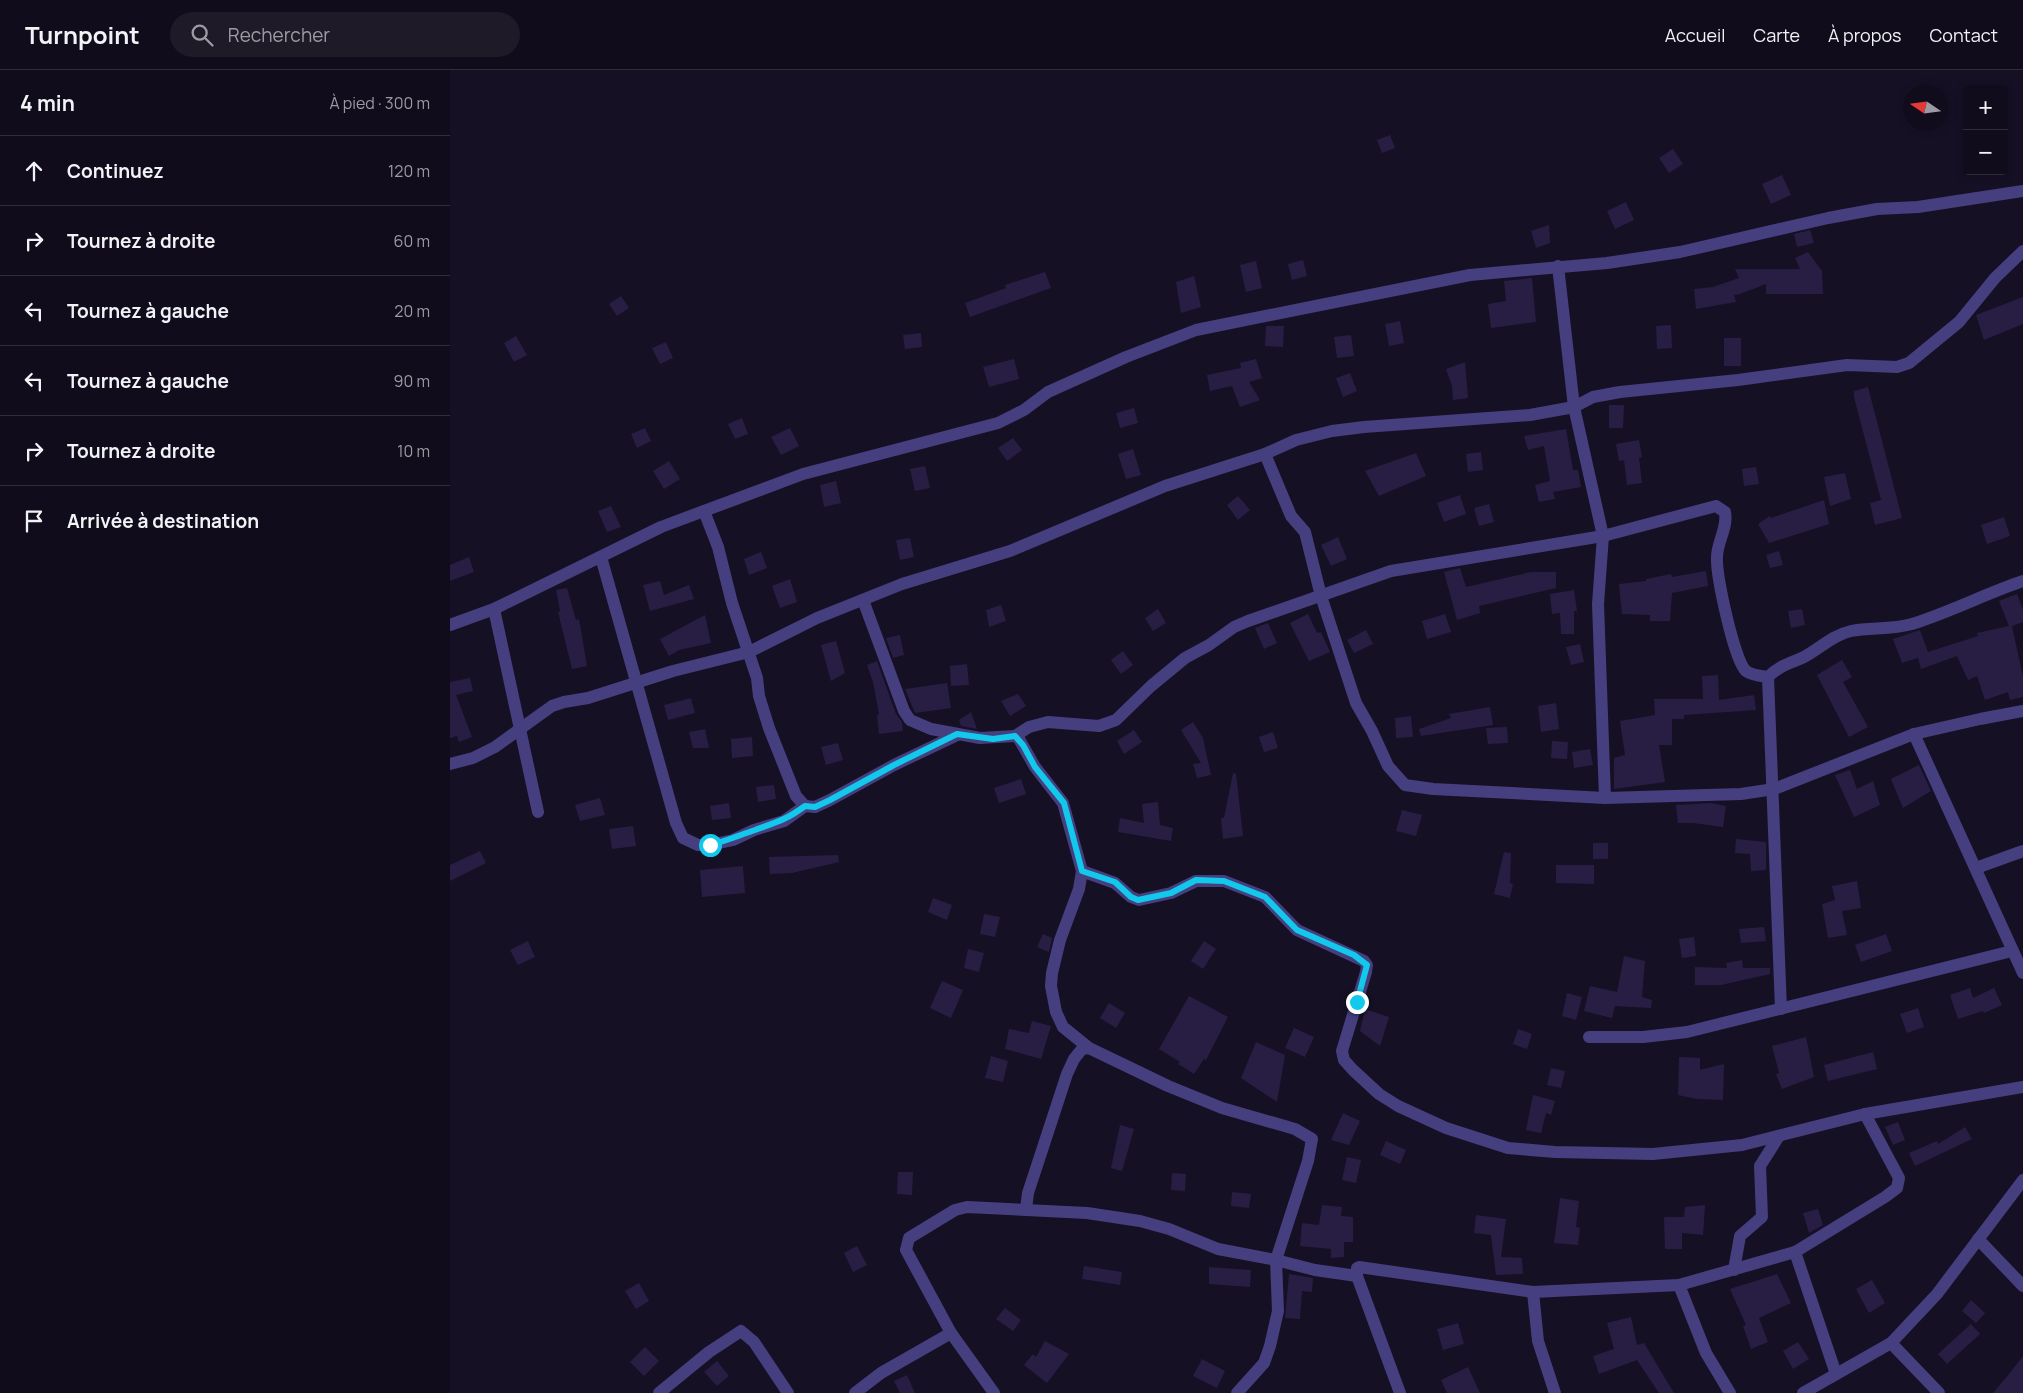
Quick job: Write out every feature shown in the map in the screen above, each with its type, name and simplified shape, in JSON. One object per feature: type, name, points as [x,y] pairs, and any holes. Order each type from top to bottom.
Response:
[{"type":"street","points":[[450,625],[494,609],[653,530],[803,474],[998,423],[1024,410],[1048,392],[1126,357],[1196,330],[1470,275],[1607,263],[1680,252],[1836,216],[1877,209],[1918,207],[2023,191]]},
{"type":"street","points":[[450,764],[473,758],[521,729],[552,706],[588,698],[749,652],[816,618],[902,584],[1010,550],[1165,486],[1265,454],[1296,440],[1332,431],[1419,422],[1530,415],[1574,407],[1593,398],[1620,392],[1738,380],[1847,365],[1897,367],[1909,364],[1959,322],[1996,278],[2023,251]]},
{"type":"street","points":[[1558,266],[1574,407],[1603,536],[1598,604],[1605,798]]},
{"type":"street","points":[[1265,454],[1288,510],[1305,532],[1321,596],[1356,703],[1376,737],[1388,766],[1405,785],[1433,789],[1605,798],[1741,794],[1774,789],[1914,734],[2023,711]]},
{"type":"street","points":[[863,600],[904,711],[910,720],[930,729],[993,739],[1015,736],[1029,727],[1048,722],[1099,726],[1116,720],[1151,686],[1185,658],[1209,645],[1234,627],[1391,571],[1603,536],[1716,506],[1721,508],[1726,519],[1717,556],[1718,572],[1735,648],[1740,664],[1748,673],[1768,678]]},
{"type":"street","points":[[704,511],[718,547],[732,603],[749,652],[771,736],[794,790],[805,806]]},
{"type":"street","points":[[600,557],[676,823],[683,838],[698,845],[710,845],[734,840],[754,830],[784,821],[805,806],[815,807],[830,800],[894,765],[957,734]]},
{"type":"street","points":[[1781,1009],[1774,789],[1768,678],[1778,667],[1803,657],[1832,639],[1851,631],[1890,629],[1910,624],[1948,612],[1981,596],[2023,581]]},
{"type":"street","points":[[494,609],[538,812]]},
{"type":"street","points":[[1914,734],[2023,974]]},
{"type":"street","points":[[1015,736],[1023,745],[1035,767],[1064,803],[1082,871],[1079,889],[1060,940],[1051,986],[1056,1012],[1063,1027],[1089,1048],[1168,1086],[1222,1108],[1295,1130],[1312,1139],[1308,1161],[1276,1260],[1278,1311],[1272,1338],[1264,1363],[1237,1393]]},
{"type":"street","points":[[1976,868],[2023,851]]},
{"type":"street","points":[[1082,871],[1115,882],[1131,897],[1138,900],[1171,893],[1196,880],[1224,881],[1265,897],[1297,930],[1367,965],[1342,1051],[1344,1060],[1353,1070],[1385,1098],[1398,1106],[1446,1128],[1508,1148],[1555,1152],[1653,1154],[1742,1145],[1865,1114],[2023,1087]]},
{"type":"street","points":[[1589,1037],[1643,1038],[1687,1032],[2012,951]]},
{"type":"street","points":[[1026,1209],[1028,1193],[1061,1091],[1074,1059],[1082,1049],[1089,1048]]},
{"type":"street","points":[[1400,1393],[1357,1276],[1357,1268],[1362,1266],[1533,1292],[1679,1285],[1794,1252],[1871,1207],[1896,1188],[1899,1178],[1865,1114]]},
{"type":"street","points":[[1734,1270],[1740,1236],[1762,1216],[1760,1166],[1779,1136]]},
{"type":"street","points":[[1812,1391],[1836,1374],[1891,1343],[1937,1294],[2023,1180]]},
{"type":"street","points":[[994,1393],[951,1333],[906,1250],[910,1238],[955,1210],[967,1207],[1026,1209],[1087,1213],[1140,1221],[1192,1237],[1218,1249],[1276,1260],[1315,1270],[1357,1276]]},
{"type":"street","points":[[1978,1239],[2023,1286]]},
{"type":"street","points":[[1794,1252],[1836,1374]]},
{"type":"street","points":[[1679,1285],[1706,1353],[1730,1393]]},
{"type":"street","points":[[1533,1292],[1538,1341],[1555,1393]]},
{"type":"street","points":[[659,1393],[709,1352],[741,1331],[754,1342],[788,1393]]},
{"type":"street","points":[[855,1393],[881,1373],[951,1333]]},
{"type":"street","points":[[1891,1343],[1939,1393]]},
{"type":"building","points":[[1390,135],[1395,148],[1382,153],[1377,140]]},
{"type":"building","points":[[1673,149],[1683,164],[1669,173],[1659,158]]},
{"type":"building","points":[[1782,175],[1791,195],[1771,204],[1762,184]]},
{"type":"building","points":[[1626,202],[1634,220],[1615,229],[1607,211]]},
{"type":"building","points":[[1549,225],[1550,243],[1536,248],[1531,231]]},
{"type":"building","points":[[1810,230],[1814,243],[1797,247],[1794,234]]},
{"type":"building","points":[[1808,252],[1822,271],[1823,294],[1766,294],[1766,284],[1734,295],[1736,302],[1696,309],[1694,289],[1713,287],[1739,278],[1735,269],[1800,269],[1795,258]]},
{"type":"building","points":[[1303,260],[1307,276],[1292,280],[1288,264]]},
{"type":"building","points":[[1256,261],[1262,288],[1246,292],[1240,265]]},
{"type":"building","points":[[1045,272],[1051,288],[970,317],[965,303],[1006,288],[1005,285]]},
{"type":"building","points":[[1194,276],[1201,307],[1181,313],[1176,282]]},
{"type":"building","points":[[1532,278],[1536,322],[1491,328],[1488,304],[1506,301],[1504,281]]},
{"type":"building","points":[[621,296],[629,308],[617,316],[609,304]]},
{"type":"building","points":[[2023,297],[2023,324],[1984,340],[1976,315]]},
{"type":"building","points":[[1400,321],[1404,343],[1389,346],[1385,324]]},
{"type":"building","points":[[1671,325],[1672,348],[1657,349],[1656,326]]},
{"type":"building","points":[[1266,326],[1284,326],[1283,347],[1265,346]]},
{"type":"building","points":[[921,333],[922,347],[905,349],[903,335]]},
{"type":"building","points":[[1351,335],[1354,356],[1337,358],[1334,337]]},
{"type":"building","points":[[516,336],[527,355],[514,362],[504,343]]},
{"type":"building","points":[[1724,338],[1741,338],[1741,366],[1724,366]]},
{"type":"building","points":[[666,342],[673,358],[660,364],[652,348]]},
{"type":"building","points":[[1014,359],[1019,379],[989,387],[983,367]]},
{"type":"building","points":[[1256,359],[1262,378],[1249,382],[1260,400],[1240,407],[1232,386],[1210,391],[1207,375],[1241,368],[1240,363]]},
{"type":"building","points":[[1465,362],[1468,398],[1453,400],[1452,386],[1446,369]]},
{"type":"building","points":[[1350,373],[1357,391],[1343,397],[1336,378]]},
{"type":"building","points":[[1868,387],[1902,518],[1875,525],[1870,503],[1881,500],[1854,397],[1854,391]]},
{"type":"building","points":[[1609,405],[1624,405],[1623,428],[1609,428]]},
{"type":"building","points":[[1134,408],[1138,423],[1120,428],[1116,413]]},
{"type":"building","points":[[742,418],[748,434],[735,439],[728,424]]},
{"type":"building","points":[[645,428],[651,441],[637,448],[631,434]]},
{"type":"building","points":[[790,428],[799,446],[781,455],[771,437]]},
{"type":"building","points":[[1566,429],[1573,470],[1578,470],[1581,487],[1553,492],[1555,499],[1539,502],[1535,485],[1550,481],[1544,446],[1528,450],[1524,436]]},
{"type":"building","points":[[1013,438],[1022,450],[1007,461],[998,448]]},
{"type":"building","points":[[1639,440],[1642,457],[1639,458],[1642,483],[1627,485],[1624,460],[1619,461],[1616,444]]},
{"type":"building","points":[[1133,449],[1141,475],[1126,479],[1118,454]]},
{"type":"building","points":[[1481,452],[1483,470],[1468,472],[1466,454]]},
{"type":"building","points":[[1416,453],[1426,476],[1379,496],[1365,471]]},
{"type":"building","points":[[669,461],[680,479],[664,489],[653,471]]},
{"type":"building","points":[[925,466],[930,488],[915,491],[910,469]]},
{"type":"building","points":[[1756,467],[1759,484],[1744,486],[1742,469]]},
{"type":"building","points":[[1845,473],[1851,499],[1830,506],[1824,477]]},
{"type":"building","points":[[836,481],[841,503],[824,507],[820,485]]},
{"type":"building","points":[[1460,495],[1466,514],[1444,522],[1437,503]]},
{"type":"building","points":[[1238,496],[1250,510],[1238,520],[1227,505]]},
{"type":"building","points":[[1824,500],[1829,524],[1769,543],[1758,524],[1770,516],[1771,518]]},
{"type":"building","points":[[1489,504],[1494,522],[1479,526],[1474,508]]},
{"type":"building","points":[[611,506],[621,527],[607,532],[598,511]]},
{"type":"building","points":[[2004,517],[2010,536],[1987,544],[1981,525]]},
{"type":"building","points":[[1338,537],[1347,559],[1331,566],[1321,545]]},
{"type":"building","points":[[910,538],[914,557],[900,560],[896,540]]},
{"type":"building","points":[[1779,551],[1783,565],[1770,568],[1766,555]]},
{"type":"building","points":[[761,552],[767,568],[749,575],[744,559]]},
{"type":"building","points":[[469,557],[474,572],[450,581],[450,565]]},
{"type":"building","points":[[1460,568],[1466,587],[1531,572],[1556,572],[1556,588],[1479,606],[1480,613],[1457,620],[1444,572]]},
{"type":"building","points":[[1706,571],[1708,586],[1672,593],[1670,621],[1650,621],[1650,615],[1622,614],[1619,584],[1646,581],[1646,579],[1671,574],[1672,577]]},
{"type":"building","points":[[790,579],[797,602],[780,608],[772,586]]},
{"type":"building","points":[[660,581],[664,595],[689,585],[694,599],[650,611],[643,585]]},
{"type":"building","points":[[567,588],[576,620],[579,619],[587,666],[572,669],[558,612],[560,611],[556,590]]},
{"type":"building","points":[[1574,590],[1577,611],[1574,611],[1574,634],[1561,634],[1560,613],[1552,614],[1550,594]]},
{"type":"building","points":[[2017,594],[2023,610],[2023,622],[2012,626],[2023,677],[2023,697],[2010,700],[2008,692],[1985,700],[1977,676],[1968,680],[1957,656],[1921,669],[1918,658],[1902,663],[1893,639],[1920,630],[1928,652],[1978,636],[1977,633],[2009,626],[1999,601]]},
{"type":"building","points":[[1001,605],[1006,621],[989,627],[986,610]]},
{"type":"building","points":[[1158,609],[1166,623],[1153,631],[1145,618]]},
{"type":"building","points":[[1802,609],[1805,625],[1791,628],[1788,611]]},
{"type":"building","points":[[1308,614],[1317,633],[1321,632],[1330,652],[1309,661],[1290,623]]},
{"type":"building","points":[[1445,614],[1451,632],[1427,639],[1422,621]]},
{"type":"building","points":[[705,615],[711,643],[679,650],[669,656],[660,639]]},
{"type":"building","points":[[1268,623],[1277,643],[1264,649],[1255,628]]},
{"type":"building","points":[[1366,630],[1373,644],[1354,653],[1347,640]]},
{"type":"building","points":[[900,635],[904,655],[893,658],[886,638]]},
{"type":"building","points":[[836,641],[845,673],[831,681],[821,645]]},
{"type":"building","points":[[1580,644],[1584,662],[1571,665],[1566,647]]},
{"type":"building","points":[[1123,651],[1133,665],[1121,674],[1111,660]]},
{"type":"building","points":[[1842,660],[1852,677],[1843,682],[1868,727],[1849,737],[1817,675]]},
{"type":"building","points":[[877,661],[896,714],[902,722],[903,731],[879,734],[877,715],[879,714],[873,682],[867,665]]},
{"type":"building","points":[[967,664],[969,685],[951,686],[950,666]]},
{"type":"building","points":[[1718,675],[1719,700],[1754,695],[1756,710],[1684,715],[1684,719],[1672,719],[1672,745],[1659,745],[1665,782],[1614,789],[1614,758],[1625,755],[1620,721],[1655,715],[1654,699],[1703,699],[1702,676]]},
{"type":"building","points":[[470,678],[473,691],[456,695],[472,737],[459,742],[457,736],[450,738],[450,682]]},
{"type":"building","points":[[947,683],[951,708],[915,713],[905,689]]},
{"type":"building","points":[[1018,694],[1026,706],[1010,716],[1001,701]]},
{"type":"building","points":[[691,698],[695,713],[668,720],[664,705]]},
{"type":"building","points":[[1556,703],[1559,729],[1541,732],[1538,706]]},
{"type":"building","points":[[1490,707],[1493,725],[1421,736],[1419,729],[1451,718],[1449,714]]},
{"type":"building","points":[[971,712],[977,729],[961,726],[959,720]]},
{"type":"building","points":[[1411,716],[1413,737],[1396,738],[1395,718]]},
{"type":"building","points":[[1193,722],[1203,738],[1211,775],[1197,778],[1193,764],[1201,763],[1181,730]]},
{"type":"building","points":[[1507,727],[1508,743],[1488,744],[1486,728]]},
{"type":"building","points":[[705,729],[709,748],[693,748],[689,732]]},
{"type":"building","points":[[1134,730],[1142,742],[1124,754],[1117,741]]},
{"type":"building","points":[[1273,732],[1278,748],[1264,752],[1259,737]]},
{"type":"building","points":[[752,737],[753,756],[732,758],[731,739]]},
{"type":"building","points":[[1552,741],[1568,742],[1567,759],[1551,758]]},
{"type":"building","points":[[838,743],[843,760],[826,765],[821,747]]},
{"type":"building","points":[[1590,749],[1593,765],[1574,768],[1572,752]]},
{"type":"building","points":[[1919,765],[1931,791],[1903,808],[1891,779]]},
{"type":"building","points":[[1850,770],[1857,789],[1873,781],[1880,805],[1854,817],[1835,775]]},
{"type":"building","points":[[1233,773],[1236,774],[1243,836],[1223,839],[1221,818],[1224,818]]},
{"type":"building","points":[[1021,779],[1026,794],[999,803],[994,788]]},
{"type":"building","points":[[774,785],[776,799],[758,802],[756,787]]},
{"type":"building","points":[[600,798],[605,815],[580,821],[575,805]]},
{"type":"building","points":[[1158,802],[1160,825],[1173,828],[1171,841],[1118,832],[1120,818],[1144,823],[1142,804]]},
{"type":"building","points":[[729,803],[731,818],[712,820],[710,806]]},
{"type":"building","points":[[1711,803],[1726,806],[1723,827],[1678,823],[1676,805]]},
{"type":"building","points":[[1402,810],[1422,815],[1416,836],[1396,831]]},
{"type":"building","points":[[633,826],[636,846],[612,849],[609,829]]},
{"type":"building","points":[[1736,839],[1766,842],[1766,870],[1751,871],[1750,854],[1735,853]]},
{"type":"building","points":[[1593,843],[1608,843],[1608,859],[1593,859]]},
{"type":"building","points":[[480,851],[486,863],[450,881],[450,865]]},
{"type":"building","points":[[1504,852],[1511,853],[1510,883],[1513,884],[1510,898],[1494,894]]},
{"type":"building","points":[[838,855],[839,862],[792,873],[770,874],[769,857]]},
{"type":"building","points":[[1556,865],[1594,865],[1594,884],[1556,883]]},
{"type":"building","points":[[743,866],[745,893],[702,897],[700,870]]},
{"type":"building","points":[[1857,881],[1861,908],[1842,911],[1847,935],[1828,938],[1822,904],[1835,900],[1832,886]]},
{"type":"building","points":[[933,898],[952,905],[947,920],[928,912]]},
{"type":"building","points":[[984,914],[1000,917],[995,937],[980,934]]},
{"type":"building","points":[[1764,927],[1766,941],[1741,943],[1739,929]]},
{"type":"building","points":[[1043,934],[1052,938],[1049,952],[1037,947]]},
{"type":"building","points":[[1886,934],[1892,951],[1861,962],[1855,945]]},
{"type":"building","points":[[1694,937],[1696,956],[1682,958],[1679,939]]},
{"type":"building","points":[[528,941],[535,957],[518,965],[510,950]]},
{"type":"building","points":[[1204,941],[1216,949],[1203,969],[1191,961]]},
{"type":"building","points":[[968,949],[984,953],[979,972],[964,968]]},
{"type":"building","points":[[1624,956],[1645,961],[1642,997],[1652,1000],[1651,1008],[1615,1006],[1612,1018],[1584,1011],[1590,986],[1617,992]]},
{"type":"building","points":[[1742,960],[1743,968],[1770,968],[1770,974],[1721,985],[1695,985],[1695,967],[1727,968],[1726,963]]},
{"type":"building","points":[[942,981],[963,990],[951,1018],[930,1008]]},
{"type":"building","points":[[1970,988],[1973,998],[1994,988],[2002,1005],[1984,1013],[1983,1011],[1958,1019],[1950,995]]},
{"type":"building","points":[[1567,993],[1582,997],[1576,1020],[1562,1016]]},
{"type":"building","points":[[1189,996],[1228,1017],[1206,1060],[1204,1059],[1194,1074],[1178,1064],[1180,1062],[1159,1049]]},
{"type":"building","points":[[1109,1003],[1125,1013],[1116,1028],[1100,1018]]},
{"type":"building","points":[[1918,1008],[1924,1027],[1907,1033],[1900,1014]]},
{"type":"building","points":[[1365,1009],[1389,1017],[1380,1046],[1360,1031]]},
{"type":"building","points":[[1032,1021],[1051,1026],[1041,1059],[1005,1049],[1009,1029],[1029,1033]]},
{"type":"building","points":[[1294,1028],[1314,1037],[1305,1057],[1285,1048]]},
{"type":"building","points":[[1518,1029],[1532,1034],[1527,1049],[1513,1044]]},
{"type":"building","points":[[1806,1037],[1814,1077],[1782,1089],[1776,1074],[1779,1073],[1772,1046]]},
{"type":"building","points":[[1256,1042],[1285,1055],[1277,1102],[1241,1078]]},
{"type":"building","points":[[1873,1052],[1877,1069],[1828,1081],[1824,1065]]},
{"type":"building","points":[[991,1056],[1008,1061],[1003,1082],[985,1078]]},
{"type":"building","points":[[1679,1057],[1700,1058],[1700,1070],[1724,1064],[1723,1100],[1697,1099],[1678,1095]]},
{"type":"building","points":[[1551,1068],[1565,1071],[1561,1088],[1547,1085]]},
{"type":"building","points":[[1533,1095],[1555,1101],[1551,1115],[1546,1113],[1541,1133],[1526,1130]]},
{"type":"building","points":[[1343,1113],[1360,1121],[1349,1145],[1331,1140]]},
{"type":"building","points":[[1898,1122],[1905,1140],[1893,1145],[1885,1127]]},
{"type":"building","points":[[1120,1125],[1134,1129],[1122,1171],[1111,1168]]},
{"type":"building","points":[[1965,1127],[1972,1139],[1915,1166],[1909,1153],[1937,1141],[1938,1144]]},
{"type":"building","points":[[1386,1141],[1406,1150],[1400,1164],[1380,1155]]},
{"type":"building","points":[[1347,1157],[1361,1160],[1356,1183],[1342,1180]]},
{"type":"building","points":[[898,1172],[913,1172],[912,1195],[897,1194]]},
{"type":"building","points":[[1172,1173],[1186,1174],[1185,1191],[1171,1190]]},
{"type":"building","points":[[1232,1192],[1251,1194],[1249,1208],[1231,1206]]},
{"type":"building","points":[[1560,1198],[1579,1201],[1576,1227],[1580,1228],[1578,1245],[1554,1243]]},
{"type":"building","points":[[1322,1205],[1342,1207],[1341,1216],[1353,1217],[1353,1242],[1344,1242],[1344,1257],[1331,1258],[1331,1249],[1300,1246],[1302,1223],[1319,1225]]},
{"type":"building","points":[[1705,1205],[1703,1235],[1682,1233],[1682,1249],[1665,1249],[1664,1217],[1684,1217],[1685,1207]]},
{"type":"building","points":[[1818,1209],[1823,1225],[1809,1233],[1803,1213]]},
{"type":"building","points":[[1476,1215],[1506,1219],[1501,1257],[1522,1258],[1523,1274],[1496,1275],[1491,1235],[1474,1233]]},
{"type":"building","points":[[857,1246],[867,1265],[853,1272],[844,1253]]},
{"type":"building","points":[[1084,1266],[1122,1272],[1120,1285],[1082,1279]]},
{"type":"building","points":[[1209,1267],[1251,1270],[1250,1287],[1209,1284]]},
{"type":"building","points":[[1289,1274],[1313,1278],[1312,1292],[1302,1291],[1300,1319],[1285,1318]]},
{"type":"building","points":[[1777,1274],[1791,1303],[1759,1318],[1768,1342],[1751,1349],[1743,1326],[1746,1325],[1730,1289]]},
{"type":"building","points":[[1872,1280],[1885,1303],[1869,1313],[1856,1289]]},
{"type":"building","points":[[639,1283],[649,1301],[636,1309],[625,1291]]},
{"type":"building","points":[[1971,1300],[1985,1313],[1976,1323],[1962,1311]]},
{"type":"building","points":[[1005,1308],[1021,1320],[1013,1331],[996,1319]]},
{"type":"building","points":[[1631,1317],[1637,1345],[1644,1343],[1674,1393],[1659,1393],[1637,1360],[1599,1374],[1593,1356],[1614,1349],[1607,1323]]},
{"type":"building","points":[[1458,1323],[1464,1344],[1443,1350],[1437,1329]]},
{"type":"building","points":[[1971,1324],[1980,1334],[1947,1364],[1938,1354]]},
{"type":"building","points":[[1045,1341],[1069,1354],[1047,1383],[1024,1365],[1033,1354],[1036,1357]]},
{"type":"building","points":[[1798,1342],[1809,1359],[1793,1369],[1783,1351]]},
{"type":"building","points":[[645,1347],[659,1361],[644,1376],[630,1362]]},
{"type":"building","points":[[2023,1356],[2023,1393],[1993,1393],[2009,1374]]},
{"type":"building","points":[[1202,1359],[1225,1371],[1217,1388],[1193,1376]]},
{"type":"building","points":[[717,1361],[729,1376],[717,1386],[704,1372]]},
{"type":"building","points":[[1468,1367],[1480,1393],[1447,1393],[1441,1380]]},
{"type":"building","points":[[907,1375],[915,1393],[900,1393],[894,1381]]},
{"type":"route","points":[[710,845],[734,840],[754,830],[784,821],[805,806],[815,807],[830,800],[894,765],[957,734],[967,737],[993,739],[1015,736],[1023,745],[1035,767],[1064,803],[1082,871],[1115,882],[1131,897],[1138,900],[1171,893],[1196,880],[1224,881],[1265,897],[1276,911],[1297,930],[1354,955],[1367,965],[1357,1002]]}]
